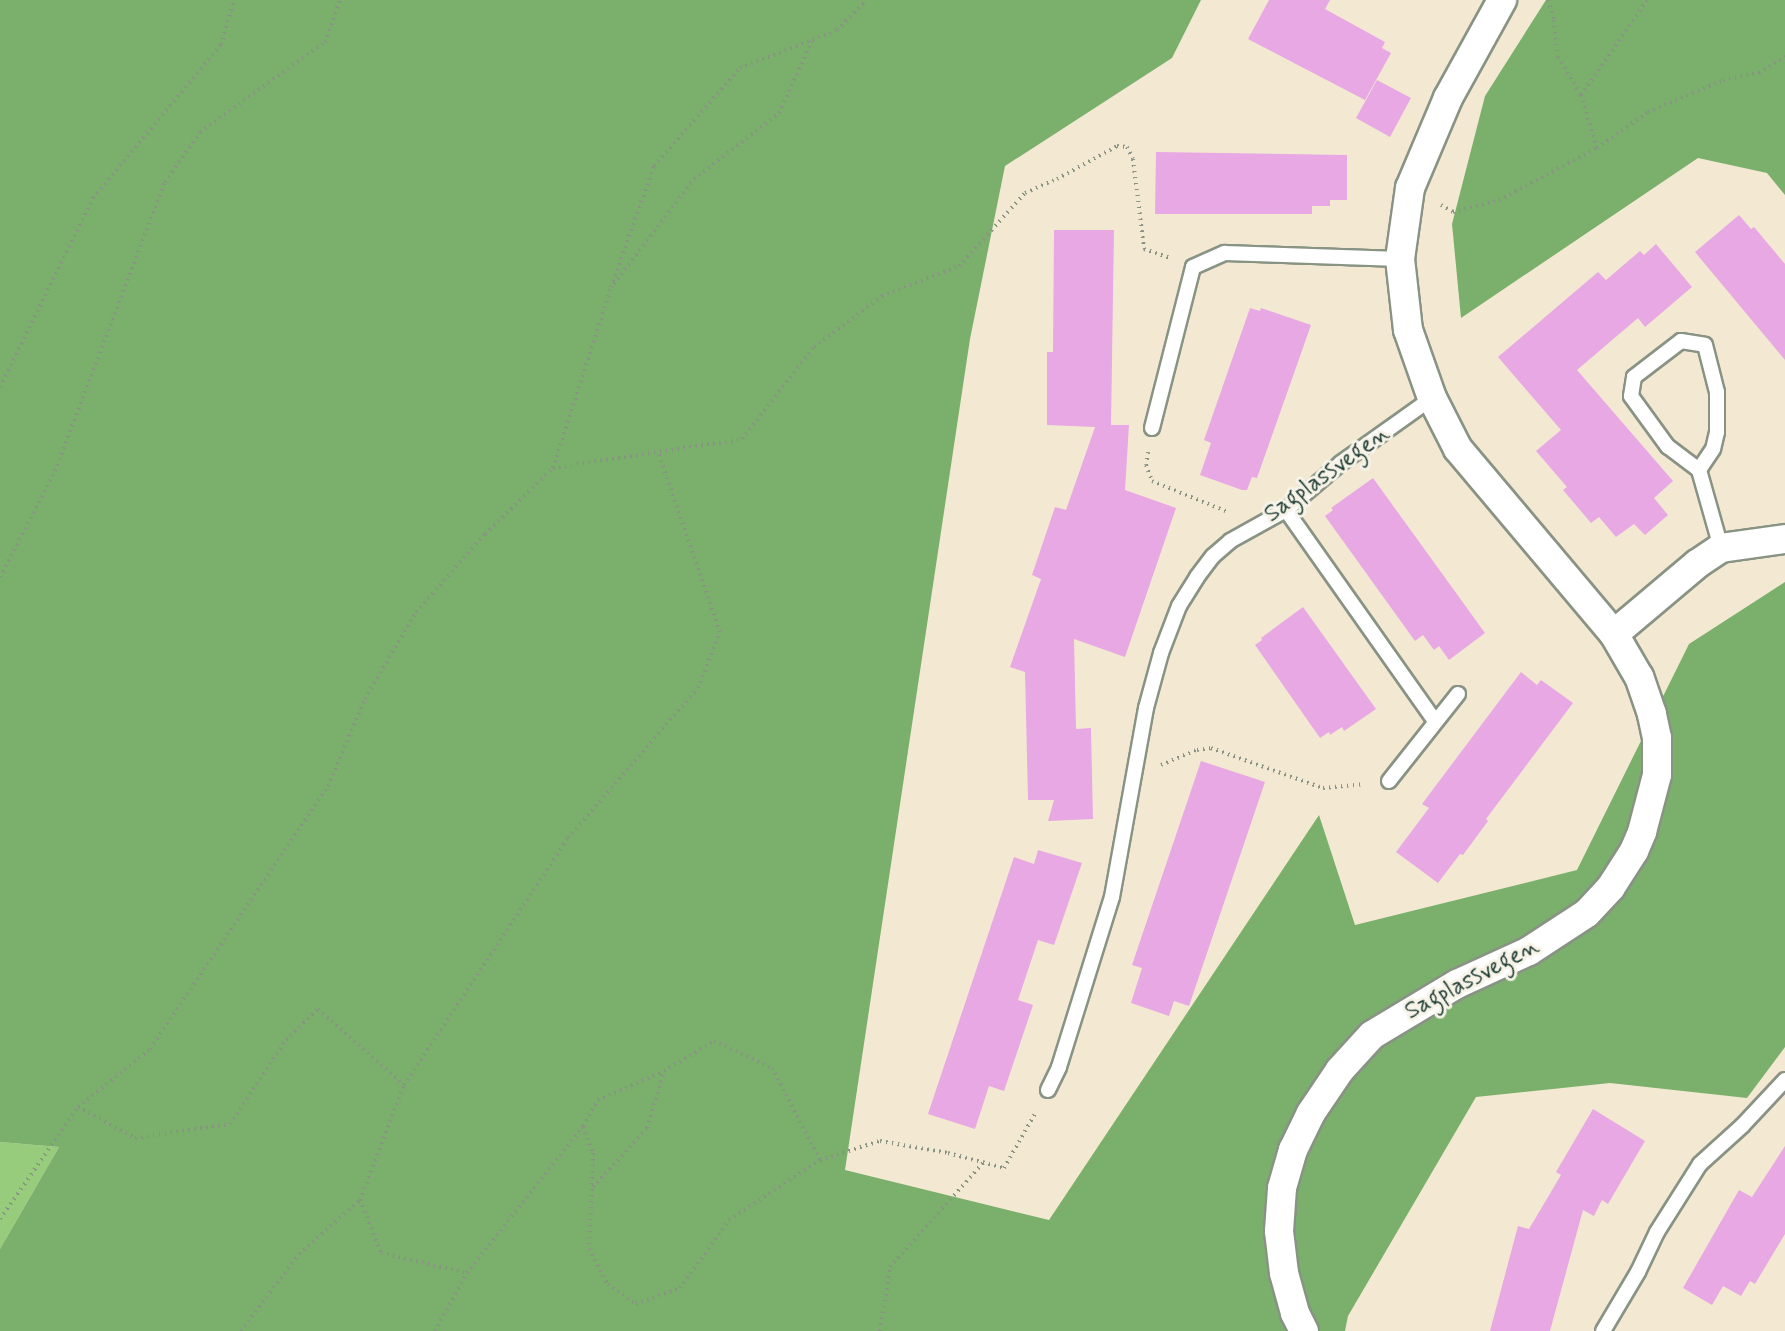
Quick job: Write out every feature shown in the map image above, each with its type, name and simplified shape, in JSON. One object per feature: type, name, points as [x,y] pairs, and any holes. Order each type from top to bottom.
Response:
[{"type":"street","name":"Sagplassvegen","points":[[1304,1331],[1295,1313],[1284,1273],[1279,1231],[1282,1188],[1293,1150],[1340,1070],[1372,1035],[1402,1015],[1457,984],[1529,951],[1570,926],[1611,887],[1642,832],[1657,775],[1657,738],[1647,697],[1614,634],[1458,449],[1432,398],[1408,330],[1400,259],[1410,188],[1426,145],[1448,98],[1502,0]]},
{"type":"street","points":[[1614,634],[1697,564],[1721,548],[1785,539]]},
{"type":"lane","points":[[1152,428],[1193,267],[1224,253],[1400,259]]},
{"type":"lane","points":[[1699,470],[1713,449],[1717,432],[1717,392],[1706,345],[1681,341],[1634,377],[1631,396],[1668,447],[1699,470],[1721,548]]},
{"type":"lane","name":"Sagplassvegen","points":[[1048,1090],[1059,1066],[1112,897],[1146,708],[1161,653],[1179,606],[1213,556],[1230,540],[1286,510],[1341,463],[1432,398]]},
{"type":"lane","points":[[1286,510],[1435,721]]},
{"type":"lane","points":[[1389,781],[1458,694]]},
{"type":"lane","points":[[1603,1331],[1638,1272],[1657,1232],[1700,1164],[1742,1126],[1785,1080]]},
{"type":"path","points":[[0,387],[93,198],[221,45],[234,0]]},
{"type":"path","points":[[0,577],[55,471],[165,182],[200,132],[325,42],[340,0]]},
{"type":"path","points":[[0,1219],[78,1107],[150,1049],[328,786],[365,699],[416,612],[485,534],[553,468],[611,287],[654,166],[740,68],[837,30],[867,0]]},
{"type":"path","points":[[1548,0],[1554,20],[1558,57],[1581,95],[1597,148]]},
{"type":"path","points":[[1581,95],[1647,0]]},
{"type":"path","points":[[611,287],[694,179],[779,113],[812,40]]},
{"type":"path","points":[[1436,202],[1453,212],[1499,200],[1548,171],[1597,148],[1648,112],[1723,80],[1759,73],[1785,57]]},
{"type":"path","points":[[553,468],[742,439],[814,347],[882,296],[959,266],[1025,193],[1057,179],[1117,146],[1127,147],[1133,159],[1144,249],[1193,267]]},
{"type":"path","points":[[1152,428],[1146,465],[1152,481],[1259,524]]},
{"type":"path","points":[[242,1331],[299,1254],[360,1200],[404,1085],[568,838],[698,688],[720,632],[658,452]]},
{"type":"path","points":[[1135,775],[1197,750],[1211,748],[1323,788],[1389,781]]},
{"type":"path","points":[[78,1107],[135,1138],[230,1124],[286,1040],[318,1009],[404,1085]]},
{"type":"path","points":[[435,1331],[467,1273],[583,1126],[598,1100],[664,1071],[714,1041],[772,1068],[820,1160]]},
{"type":"path","points":[[592,1188],[647,1128],[664,1071]]},
{"type":"path","points":[[583,1126],[594,1153],[589,1249],[608,1284],[636,1304],[680,1288],[729,1220],[820,1160],[880,1141],[1004,1168],[1048,1090]]},
{"type":"path","points":[[880,1331],[890,1267],[984,1162]]},
{"type":"path","points":[[360,1200],[381,1253],[467,1273]]},
{"type":"green space","points":[[0,0],[1201,0],[1172,58],[1005,166],[970,339],[845,1170],[1049,1220],[1319,815],[1355,925],[1577,870],[1689,644],[1785,582],[1785,1047],[1747,1098],[1610,1083],[1476,1097],[1348,1316],[1345,1331],[0,1331],[0,1249],[59,1147],[0,1142]]},
{"type":"green space","points":[[1546,0],[1785,0],[1785,195],[1767,173],[1698,158],[1461,318],[1452,224],[1485,96]]},
{"type":"green space","points":[[0,1142],[59,1147],[0,1249]]},
{"type":"building","points":[[1269,0],[1330,0],[1325,9],[1385,42],[1382,48],[1391,53],[1365,100],[1248,39]]},
{"type":"building","points":[[1377,80],[1411,98],[1390,137],[1356,118]]},
{"type":"building","points":[[1156,152],[1347,155],[1347,200],[1330,200],[1330,206],[1312,206],[1312,214],[1155,214]]},
{"type":"building","points":[[1739,215],[1751,229],[1754,227],[1785,264],[1785,360],[1695,252]]},
{"type":"building","points":[[1054,230],[1114,230],[1111,425],[1129,425],[1125,490],[1176,508],[1125,657],[1074,639],[1076,729],[1091,728],[1093,819],[1048,821],[1054,800],[1028,800],[1025,672],[1010,667],[1041,579],[1032,575],[1055,507],[1066,510],[1095,427],[1047,425],[1047,352],[1053,352]]},
{"type":"building","points":[[1656,244],[1692,287],[1645,327],[1638,318],[1577,370],[1673,481],[1654,498],[1668,515],[1645,535],[1634,524],[1616,537],[1599,517],[1591,523],[1563,490],[1567,487],[1536,451],[1561,430],[1498,357],[1598,272],[1606,280],[1640,251],[1644,255]]},
{"type":"building","points":[[1250,308],[1260,311],[1261,308],[1311,325],[1257,478],[1252,477],[1247,490],[1242,490],[1200,475],[1211,443],[1204,440]]},
{"type":"building","points":[[1373,478],[1485,633],[1449,660],[1439,646],[1434,650],[1423,635],[1415,641],[1325,516],[1333,510],[1331,508]]},
{"type":"building","points":[[1303,607],[1376,709],[1344,731],[1342,727],[1320,738],[1255,645]]},
{"type":"building","points":[[1521,672],[1537,685],[1541,680],[1573,703],[1486,819],[1488,821],[1463,855],[1460,854],[1438,883],[1396,852],[1429,808],[1422,804]]},
{"type":"building","points":[[1201,761],[1265,782],[1189,1006],[1174,1001],[1169,1016],[1131,1003],[1142,968],[1132,965]]},
{"type":"building","points":[[1038,850],[1082,863],[1054,945],[1038,940],[1018,1000],[1033,1005],[1004,1091],[989,1086],[975,1129],[928,1114],[1014,857],[1034,864]]},
{"type":"building","points":[[1593,1109],[1645,1141],[1608,1204],[1602,1200],[1594,1216],[1583,1210],[1550,1331],[1490,1331],[1518,1226],[1529,1229],[1561,1175],[1556,1172]]},
{"type":"building","points":[[1785,1146],[1785,1234],[1755,1284],[1750,1281],[1741,1296],[1723,1286],[1712,1305],[1683,1288],[1739,1190],[1752,1197]]}]
